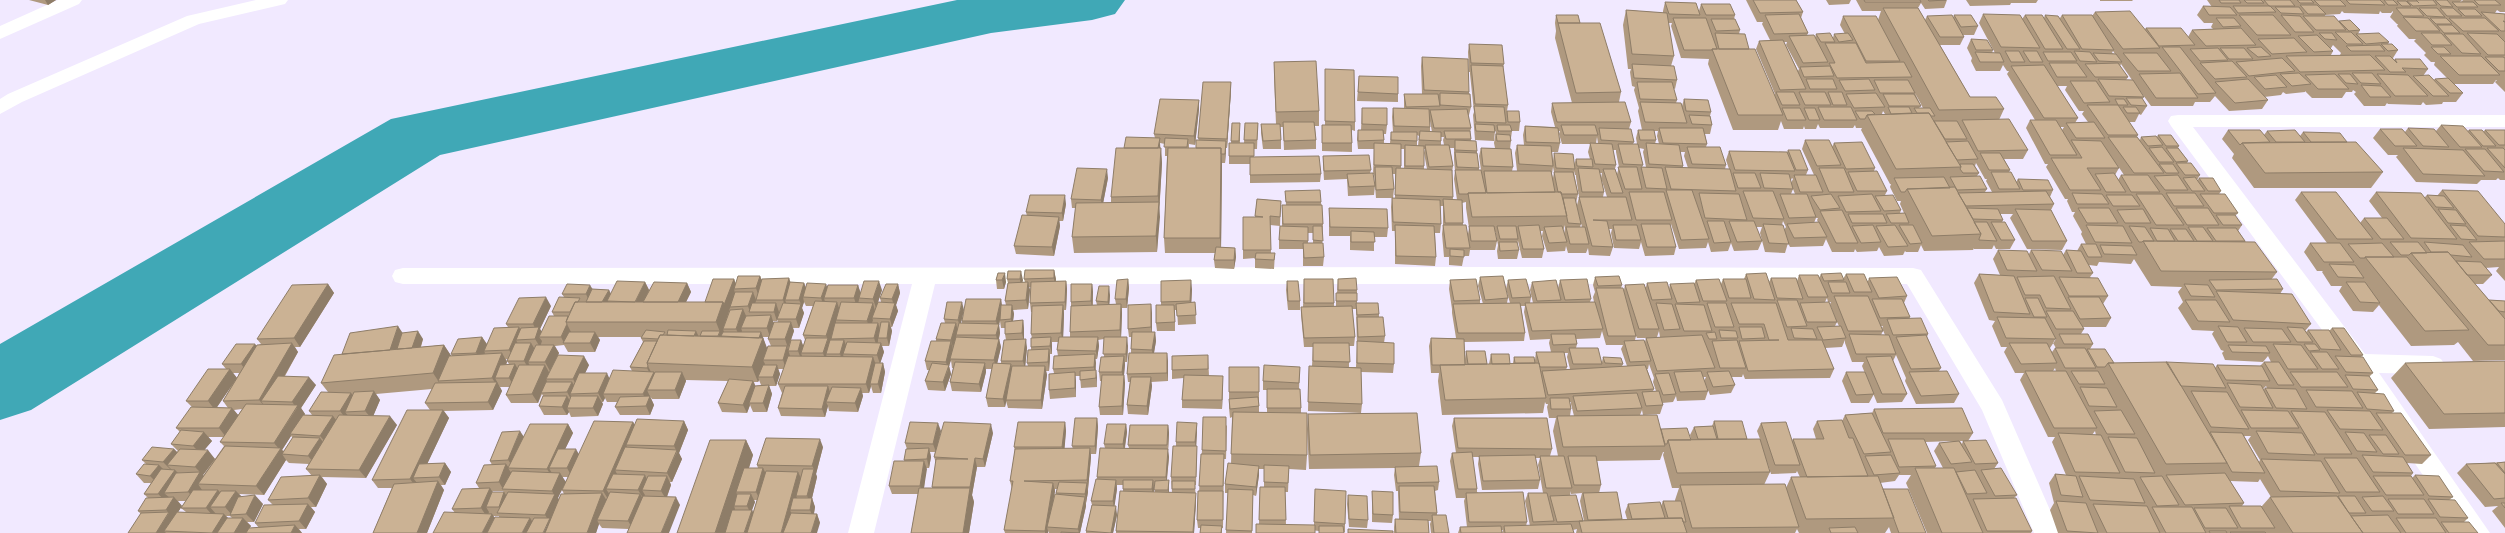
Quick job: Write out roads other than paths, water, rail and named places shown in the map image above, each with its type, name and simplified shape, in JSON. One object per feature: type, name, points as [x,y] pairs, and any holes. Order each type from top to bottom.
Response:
[{"type":"street","points":[[0,33],[73,0]]},
{"type":"street","points":[[0,108],[15,98],[193,20],[279,0]]},
{"type":"street","points":[[2476,533],[2358,363],[2178,121],[2505,121]]},
{"type":"street","points":[[403,276],[925,278],[1498,274],[1913,276],[1993,407],[2047,533]]},
{"type":"street","points":[[861,533],[925,278]]},
{"type":"street","points":[[2358,363],[2451,366]]},
{"type":"waterway","points":[[0,386],[417,136],[991,13],[1092,0]]}]
